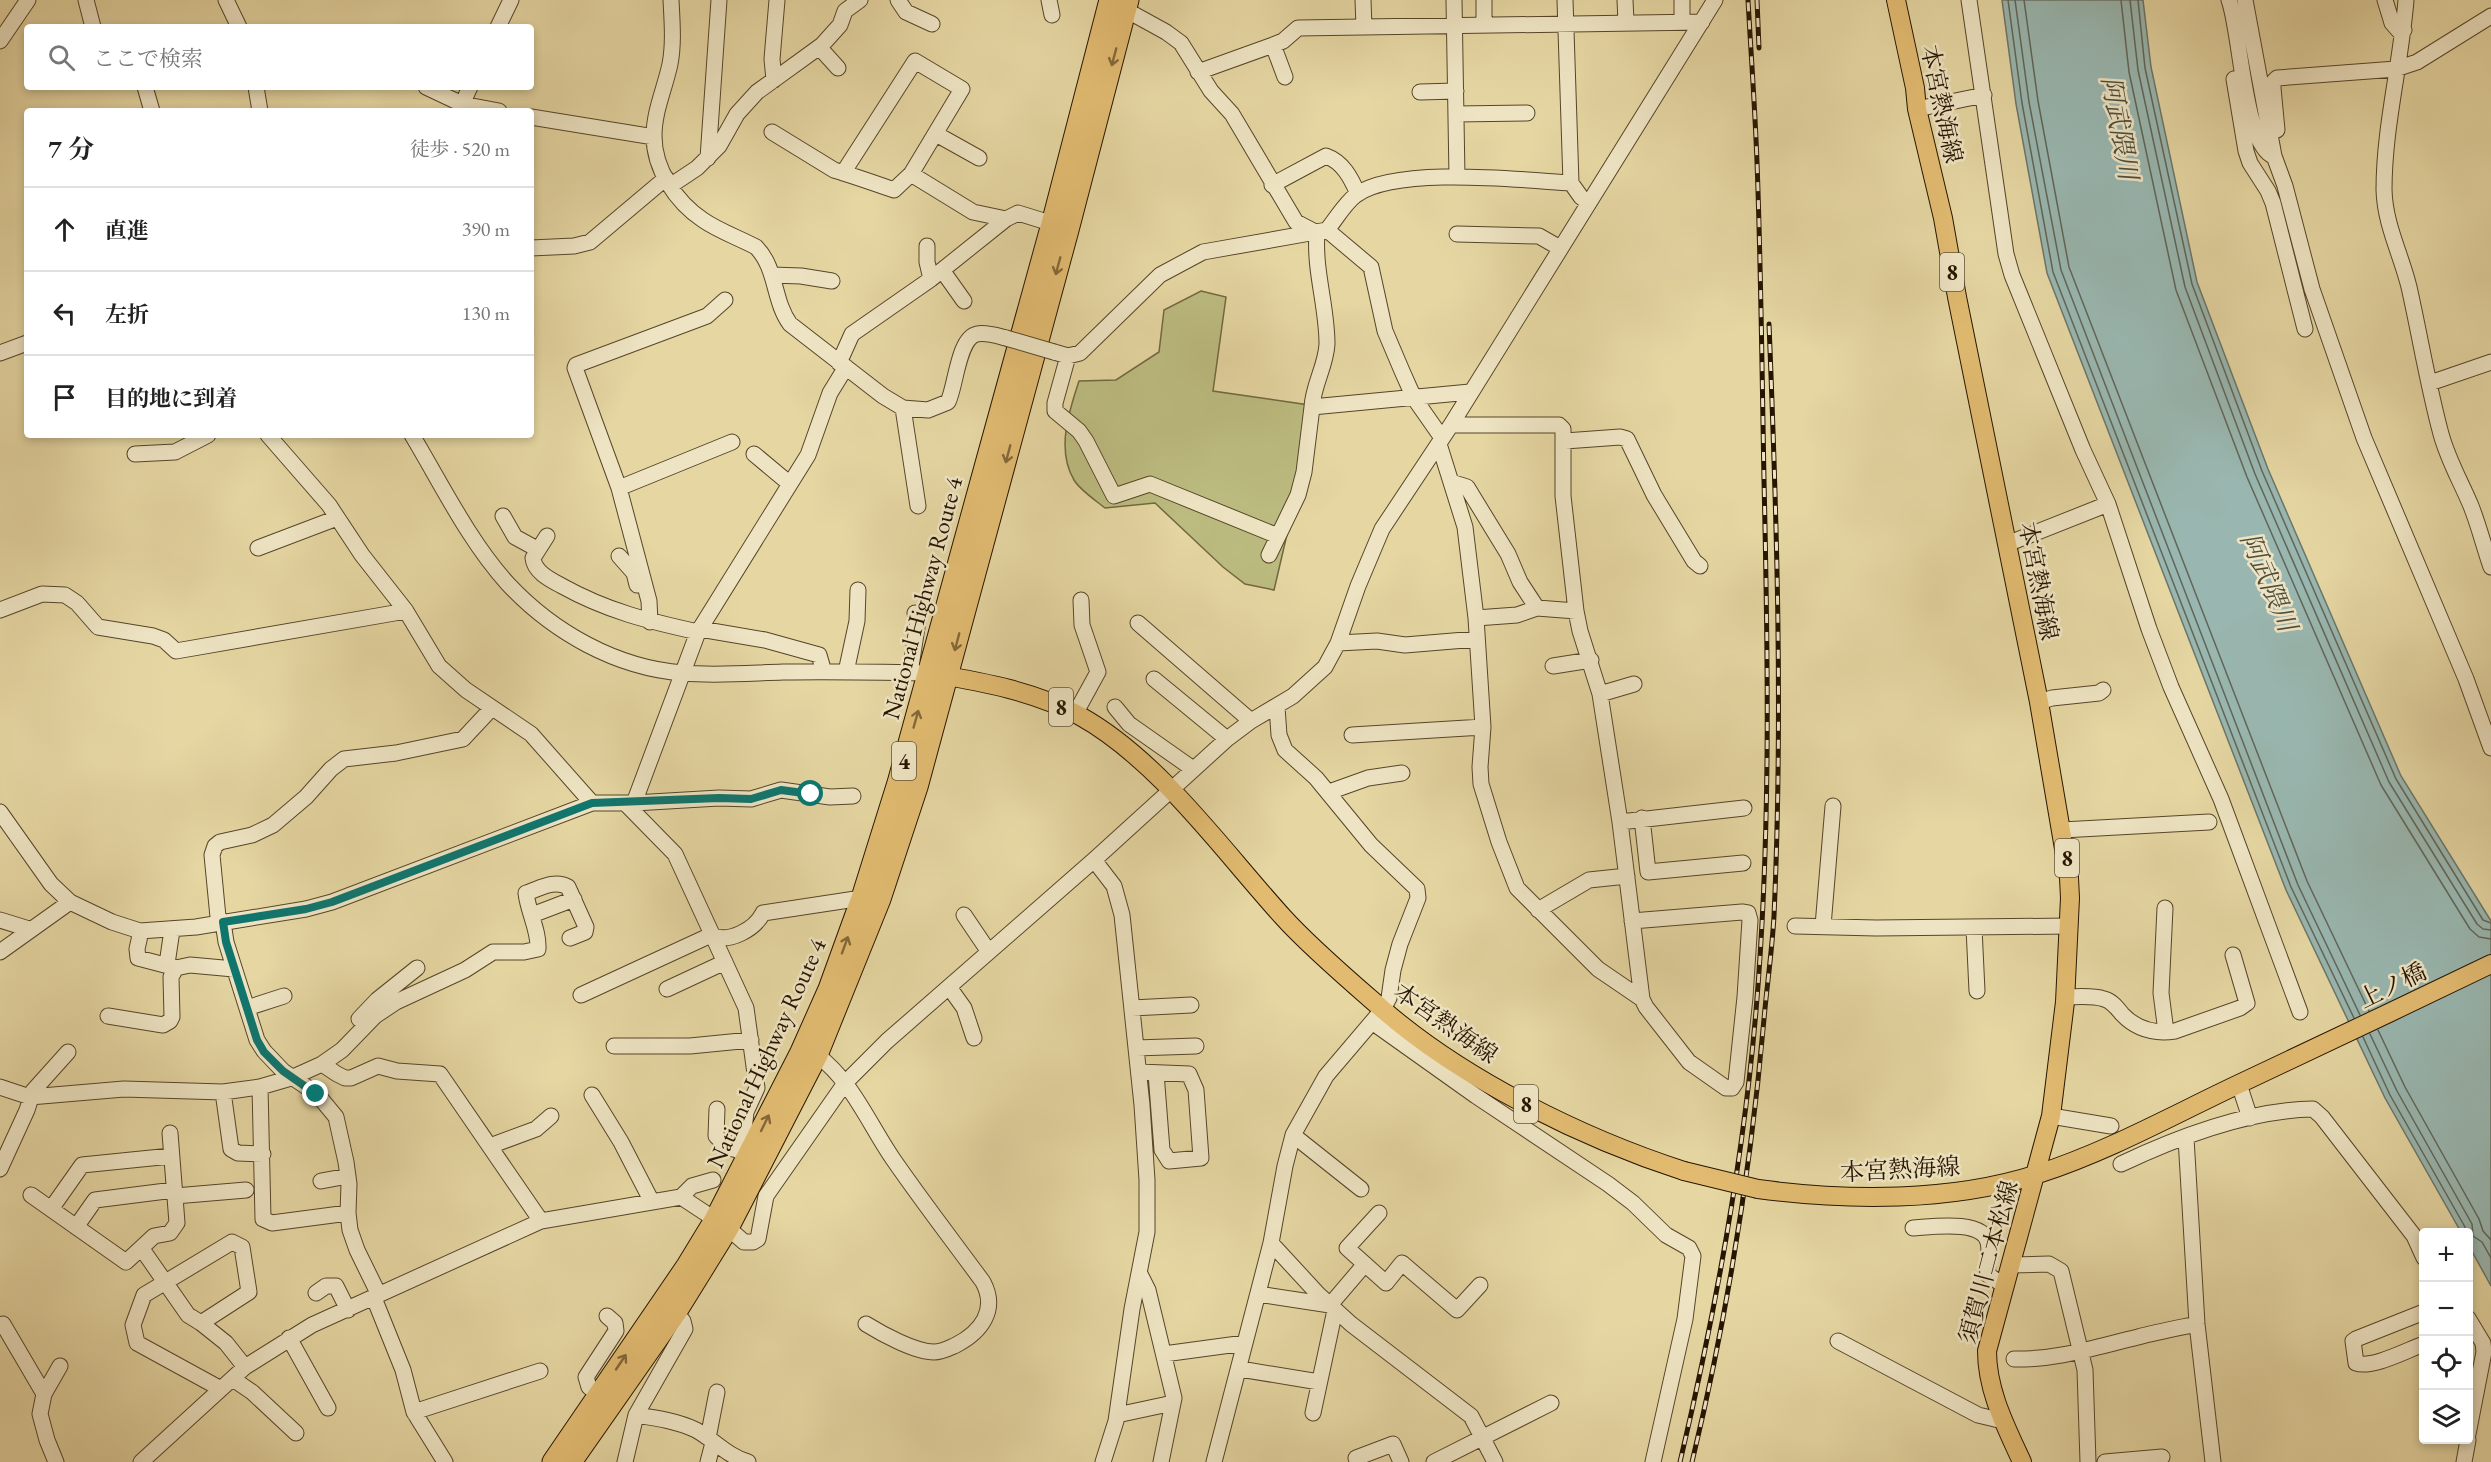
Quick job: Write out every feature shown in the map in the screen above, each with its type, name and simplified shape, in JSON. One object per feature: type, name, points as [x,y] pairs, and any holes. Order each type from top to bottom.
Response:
[{"type":"highway","name":"National Highway Route 4","points":[[553,1462],[687,1266],[722,1224],[741,1153],[801,1052],[829,989],[862,898],[929,674],[1060,226],[1121,3]]},
{"type":"highway","name":"National Highway Route 4","points":[[571,1462],[676,1312],[722,1224],[817,1055],[880,899],[917,787],[929,674]]},
{"type":"main road","name":"本宮熱海線","points":[[1896,0],[1916,88],[1917,109],[1943,218],[2039,702],[2069,878],[2065,997],[2051,1116],[2036,1175]]},
{"type":"main road","name":"本宮熱海線","points":[[929,674],[1033,696],[1075,714],[1116,741],[1171,789],[1285,919],[1377,1016],[1511,1096],[1598,1140],[1684,1172],[1758,1189],[1813,1196],[1869,1197],[1963,1190],[2036,1175],[2132,1137],[2314,1049]]},
{"type":"main road","name":"上ノ橋","points":[[2314,1049],[2491,964]]},
{"type":"main road","name":"須賀川二本松線","points":[[2022,1462],[2003,1420],[1989,1375],[1987,1351],[2036,1175]]},
{"type":"street","points":[[0,41],[28,0]]},
{"type":"street","points":[[86,0],[92,24]]},
{"type":"street","points":[[226,0],[238,24]]},
{"type":"street","points":[[500,24],[512,0]]},
{"type":"street","points":[[670,0],[673,27],[670,63],[657,114],[654,137],[657,155],[668,182],[685,206],[704,221],[756,247],[767,260],[784,315],[790,324],[883,396],[903,408],[928,410],[945,405],[950,399],[961,355],[968,340],[979,333],[1006,338],[1061,354],[1080,353],[1160,275],[1203,252],[1322,232]]},
{"type":"street","points":[[708,158],[719,0]]},
{"type":"street","points":[[774,80],[772,59],[777,0]]},
{"type":"street","points":[[534,248],[574,246],[590,242],[634,203],[708,158],[719,146],[736,114],[757,92],[819,46],[840,26],[845,11],[860,0]]},
{"type":"street","points":[[898,0],[906,12],[932,24]]},
{"type":"street","points":[[1363,0],[1364,27]]},
{"type":"street","points":[[1454,0],[1457,177]]},
{"type":"street","points":[[1484,0],[1484,26]]},
{"type":"street","points":[[1565,0],[1571,183],[1581,197],[1589,203]]},
{"type":"street","points":[[1625,0],[1626,22]]},
{"type":"street","points":[[1682,0],[1682,22]]},
{"type":"street","points":[[688,1186],[722,1224],[744,1242],[753,1242],[758,1239],[766,1196],[845,1083],[887,1041],[1094,860],[1227,739],[1251,721],[1277,707],[1318,674],[1338,643],[1361,577],[1382,529],[1451,424],[1715,0]]},
{"type":"street","points":[[1969,0],[2006,255],[2026,312],[2108,504],[2149,629],[2171,687],[2221,799],[2300,1012]]},
{"type":"street","points":[[2229,0],[2235,18],[2243,85],[2261,145],[2268,154],[2274,156]]},
{"type":"street","points":[[2245,0],[2274,156],[2285,186],[2312,289],[2364,438],[2466,679],[2491,748]]},
{"type":"street","points":[[2385,0],[2392,23],[2399,31],[2404,30]]},
{"type":"street","points":[[2406,0],[2386,159],[2385,204],[2388,225],[2408,285],[2441,435],[2452,467],[2471,507],[2491,567]]},
{"type":"street","points":[[1121,3],[1181,43],[1198,72],[1232,114],[1296,222],[1322,232],[1371,267],[1385,331],[1414,398],[1440,441],[1465,527],[1476,618],[1483,727],[1480,768],[1484,797],[1517,888],[1598,969],[1642,999]]},
{"type":"street","points":[[2274,156],[2278,147],[2273,82],[2277,78],[2396,69],[2417,62],[2491,16]]},
{"type":"street","points":[[1198,72],[1273,45],[1298,28],[1702,22]]},
{"type":"street","points":[[1273,45],[1285,77]]},
{"type":"street","points":[[819,46],[838,68]]},
{"type":"street","points":[[772,132],[834,170],[894,190],[911,174],[962,89],[915,61],[843,172]]},
{"type":"street","points":[[2240,65],[2234,77],[2246,151],[2250,163],[2273,203],[2305,328]]},
{"type":"street","points":[[146,90],[151,108]]},
{"type":"street","points":[[256,90],[260,108]]},
{"type":"street","points":[[431,90],[461,108],[469,90]]},
{"type":"street","points":[[1420,92],[1456,92]]},
{"type":"street","points":[[1917,109],[1984,95]]},
{"type":"street","points":[[1456,114],[1527,113]]},
{"type":"street","points":[[534,117],[654,137]]},
{"type":"street","points":[[936,134],[979,158]]},
{"type":"street","points":[[1272,185],[1326,156],[1335,159],[1348,174],[1358,194]]},
{"type":"street","points":[[911,174],[973,212],[1006,219]]},
{"type":"street","points":[[1269,555],[1298,495],[1304,472],[1312,398],[1327,342],[1315,256],[1322,232],[1358,194],[1366,189],[1396,182],[1425,177],[1457,177],[1571,183]]},
{"type":"street","points":[[630,803],[699,630],[808,455],[830,393],[843,365],[852,334],[936,275],[1006,219],[1018,213],[1060,226]]},
{"type":"street","points":[[1457,234],[1539,236],[1560,248]]},
{"type":"street","points":[[927,246],[927,262],[936,275],[964,301]]},
{"type":"street","points":[[772,275],[801,276],[832,281]]},
{"type":"street","points":[[650,622],[649,601],[619,488],[575,368],[576,364],[706,316],[725,300]]},
{"type":"street","points":[[0,353],[24,344]]},
{"type":"street","points":[[1061,354],[1055,411],[1086,441],[1113,496],[1150,484],[1278,536]]},
{"type":"street","points":[[2430,383],[2491,362]]},
{"type":"street","points":[[1312,407],[1470,392]]},
{"type":"street","points":[[903,408],[918,506]]},
{"type":"street","points":[[1451,424],[1559,425],[1563,429],[1563,496],[1576,611],[1600,694],[1620,822],[1632,921],[1642,999],[1689,1062],[1726,1088],[1734,1086],[1745,997],[1748,914],[1742,912],[1632,921]]},
{"type":"street","points":[[1564,441],[1620,437],[1627,439],[1654,495],[1694,561],[1700,566]]},
{"type":"street","points":[[135,454],[175,452],[202,438]]},
{"type":"street","points":[[271,438],[329,505],[362,555],[406,611],[439,666],[466,690],[531,734],[592,803]]},
{"type":"street","points":[[414,438],[483,552],[507,583],[535,611],[564,632],[617,658],[643,666],[682,673],[929,674],[915,612]]},
{"type":"street","points":[[619,488],[732,442]]},
{"type":"street","points":[[754,454],[790,484]]},
{"type":"street","points":[[1451,482],[1467,487],[1508,554],[1520,582],[1537,608]]},
{"type":"street","points":[[2007,544],[2108,504]]},
{"type":"street","points":[[503,516],[515,537],[537,549]]},
{"type":"street","points":[[258,548],[337,518]]},
{"type":"street","points":[[547,536],[537,549],[533,562],[549,579],[593,603],[650,622],[765,640],[819,655],[824,672]]},
{"type":"street","points":[[619,556],[634,573],[642,597],[649,601]]},
{"type":"street","points":[[846,672],[857,621],[858,590]]},
{"type":"street","points":[[0,609],[42,594],[65,595],[77,603],[98,627],[153,636],[164,640],[176,651],[406,611]]},
{"type":"street","points":[[1075,714],[1098,672],[1082,625],[1081,600]]},
{"type":"street","points":[[1476,618],[1517,615],[1537,608],[1576,611]]},
{"type":"street","points":[[1138,622],[1251,721]]},
{"type":"street","points":[[1338,643],[1377,641],[1405,645],[1477,639]]},
{"type":"street","points":[[1553,666],[1591,660]]},
{"type":"street","points":[[1154,679],[1227,739]]},
{"type":"street","points":[[1600,694],[1634,684]]},
{"type":"street","points":[[2039,702],[2052,698],[2100,693],[2103,690]]},
{"type":"street","points":[[1115,707],[1130,724],[1193,769]]},
{"type":"street","points":[[1214,1462],[1271,1243],[1284,1166],[1293,1135],[1326,1076],[1377,1016],[1389,998],[1400,944],[1418,893],[1371,845],[1329,792],[1300,766],[1282,744],[1277,707]]},
{"type":"street","points":[[445,1462],[414,1412],[403,1371],[377,1297],[357,1250],[348,1213],[348,1176],[335,1115],[316,1094],[291,1078],[264,1052],[257,1040],[234,969],[223,922],[218,917],[212,855],[214,846],[220,842],[252,835],[273,825],[306,797],[331,769],[344,759],[396,753],[463,739],[492,708]]},
{"type":"street","points":[[1352,735],[1483,727]]},
{"type":"street","points":[[1329,792],[1368,778],[1402,772]]},
{"type":"street","points":[[3,821],[51,884],[70,902],[112,922],[141,931],[172,930],[306,909],[332,902],[592,803],[719,798],[751,799],[781,790],[830,798],[853,796]]},
{"type":"street","points":[[630,803],[675,854],[746,1008],[757,1088],[746,1112],[741,1153],[724,1144],[716,1136],[717,1109]]},
{"type":"street","points":[[1823,926],[1833,806]]},
{"type":"street","points":[[1620,822],[1744,808]]},
{"type":"street","points":[[1642,818],[1648,872],[1743,864]]},
{"type":"street","points":[[2062,830],[2209,822]]},
{"type":"street","points":[[1094,860],[1114,886],[1119,905],[1139,1072],[1147,1180],[1147,1232],[1132,1309],[1117,1415],[1103,1462]]},
{"type":"street","points":[[1538,910],[1589,880],[1627,876]]},
{"type":"street","points":[[0,1087],[30,1097],[124,1089],[223,1092],[260,1087],[291,1078],[322,1064],[342,1050],[351,1038],[384,1009],[465,970],[494,952],[524,952],[538,949],[532,915],[527,908],[526,894],[553,884],[568,887],[586,927],[585,932],[570,938]]},
{"type":"street","points":[[711,935],[716,938],[731,936],[748,930],[759,921],[763,913],[862,898]]},
{"type":"street","points":[[532,915],[574,899]]},
{"type":"street","points":[[0,952],[29,929],[70,902]]},
{"type":"street","points":[[2165,908],[2161,982],[2166,1032]]},
{"type":"street","points":[[964,915],[989,952]]},
{"type":"street","points":[[0,920],[29,929]]},
{"type":"street","points":[[1795,926],[2069,927]]},
{"type":"street","points":[[1974,928],[1977,991]]},
{"type":"street","points":[[108,1016],[141,1020],[157,1025],[168,1023],[172,1017],[172,930]]},
{"type":"street","points":[[141,931],[137,949],[138,958],[172,966],[190,965],[234,969]]},
{"type":"street","points":[[581,995],[711,935]]},
{"type":"street","points":[[2065,997],[2104,999],[2136,1025],[2152,1031],[2166,1032],[2186,1028],[2231,1012],[2247,1003],[2233,955]]},
{"type":"street","points":[[666,989],[724,962]]},
{"type":"street","points":[[351,1038],[355,1023],[359,1018],[376,1000],[417,968]]},
{"type":"street","points":[[949,987],[964,1008],[974,1038]]},
{"type":"street","points":[[247,1008],[284,996]]},
{"type":"street","points":[[1132,1008],[1191,1005]]},
{"type":"street","points":[[1377,1016],[1476,1096],[1608,1184],[1633,1203],[1666,1235],[1690,1250],[1693,1256],[1685,1319],[1653,1462]]},
{"type":"street","points":[[614,1046],[690,1046],[751,1040]]},
{"type":"street","points":[[1136,1048],[1196,1046]]},
{"type":"street","points":[[0,1169],[27,1110],[33,1090],[68,1052]]},
{"type":"street","points":[[817,1055],[829,1064],[845,1083],[892,1158],[988,1290],[989,1303],[983,1324],[974,1334],[948,1349],[933,1352],[912,1346],[866,1324]]},
{"type":"street","points":[[322,1064],[345,1078],[351,1078],[378,1066],[404,1072],[440,1074],[541,1221]]},
{"type":"street","points":[[1139,1072],[1189,1074],[1196,1090],[1201,1158],[1169,1161],[1162,1150],[1156,1073]]},
{"type":"street","points":[[2239,1084],[2250,1118]]},
{"type":"street","points":[[260,1087],[263,1154],[261,1212],[266,1222],[348,1213]]},
{"type":"street","points":[[223,1092],[231,1149],[238,1153],[263,1154]]},
{"type":"street","points":[[592,1095],[621,1142],[652,1202]]},
{"type":"street","points":[[2121,1164],[2215,1127],[2272,1112],[2310,1109],[2317,1112],[2415,1236],[2419,1246]]},
{"type":"street","points":[[490,1146],[529,1132],[551,1116]]},
{"type":"street","points":[[2051,1116],[2111,1126]]},
{"type":"street","points":[[31,1195],[126,1262],[154,1236],[170,1233],[177,1223],[170,1133]]},
{"type":"street","points":[[1293,1135],[1361,1189]]},
{"type":"street","points":[[2186,1138],[2198,1324],[2213,1462]]},
{"type":"street","points":[[51,1209],[82,1165],[171,1155]]},
{"type":"street","points":[[321,1181],[348,1176]]},
{"type":"street","points":[[141,1462],[245,1367],[290,1338],[541,1221],[652,1202],[688,1186],[712,1180]]},
{"type":"street","points":[[76,1227],[94,1200],[246,1190]]},
{"type":"street","points":[[1379,1213],[1347,1248],[1386,1282],[1402,1263],[1457,1310],[1480,1284]]},
{"type":"street","points":[[1913,1228],[1956,1226],[1980,1232],[1988,1242],[1988,1275],[2005,1286]]},
{"type":"street","points":[[201,1323],[249,1292],[242,1247],[232,1242],[144,1295],[133,1325],[137,1343],[221,1389]]},
{"type":"street","points":[[1271,1243],[1333,1307],[1471,1416],[1494,1462]]},
{"type":"street","points":[[142,1249],[189,1315],[226,1343],[245,1367]]},
{"type":"street","points":[[1313,1413],[1333,1307],[1365,1264]]},
{"type":"street","points":[[2011,1265],[2049,1264],[2061,1271],[2082,1352],[2087,1399],[2088,1462]]},
{"type":"street","points":[[1140,1274],[1148,1290],[1173,1403],[1161,1462]]},
{"type":"street","points":[[316,1293],[326,1286],[336,1286],[348,1310]]},
{"type":"street","points":[[1257,1294],[1333,1307]]},
{"type":"street","points":[[625,1462],[636,1415],[685,1329],[683,1321],[676,1312]]},
{"type":"street","points":[[2419,1314],[2356,1339],[2352,1346],[2356,1363],[2361,1365],[2419,1346]]},
{"type":"street","points":[[599,1394],[588,1387],[586,1377],[616,1331],[615,1323],[607,1316]]},
{"type":"street","points":[[3,1324],[44,1394]]},
{"type":"street","points":[[2014,1359],[2036,1359],[2082,1352],[2140,1336],[2198,1324]]},
{"type":"street","points":[[2473,1328],[2482,1343],[2484,1352],[2473,1412]]},
{"type":"street","points":[[290,1338],[328,1408]]},
{"type":"street","points":[[1838,1341],[1978,1415],[2003,1420]]},
{"type":"street","points":[[1164,1354],[1245,1343]]},
{"type":"street","points":[[56,1462],[40,1414],[44,1394],[60,1366]]},
{"type":"street","points":[[1240,1369],[1319,1382]]},
{"type":"street","points":[[414,1412],[540,1371]]},
{"type":"street","points":[[233,1378],[252,1392],[296,1433]]},
{"type":"street","points":[[708,1462],[717,1392]]},
{"type":"street","points":[[1117,1415],[1173,1403]]},
{"type":"street","points":[[1434,1462],[1551,1403]]},
{"type":"street","points":[[636,1415],[674,1422],[697,1431],[732,1456],[748,1462]]},
{"type":"street","points":[[1356,1458],[1393,1444],[1401,1462]]},
{"type":"street","points":[[2464,1462],[2467,1444]]},
{"type":"street","points":[[2105,1462],[2162,1457]]},
{"type":"green space","points":[[1201,291],[1226,297],[1213,391],[1309,405],[1300,479],[1274,590],[1245,584],[1223,567],[1155,503],[1105,508],[1074,480],[1066,456],[1068,418],[1079,381],[1116,380],[1159,352],[1164,310]]},
{"type":"water","name":"阿武隈川","points":[[2002,0],[2143,0],[2151,67],[2197,282],[2268,469],[2401,776],[2491,921],[2491,1286],[2473,1253],[2473,1228],[2459,1228],[2385,1098],[2286,890],[2047,273],[2016,104]]},
{"type":"railway","points":[[1680,1462],[1716,1294],[1744,1125],[1761,945],[1766,812],[1767,679],[1758,202],[1748,0]]},
{"type":"railway","points":[[1757,0],[1759,48]]},
{"type":"railway","points":[[1692,1462],[1727,1297],[1745,1186],[1759,1075],[1773,929],[1777,842],[1778,694],[1769,324]]},
{"type":"route","points":[[316,1094],[283,1071],[264,1052],[257,1040],[226,942],[223,922],[306,909],[332,902],[592,803],[719,798],[751,799],[781,790],[811,794]]}]
